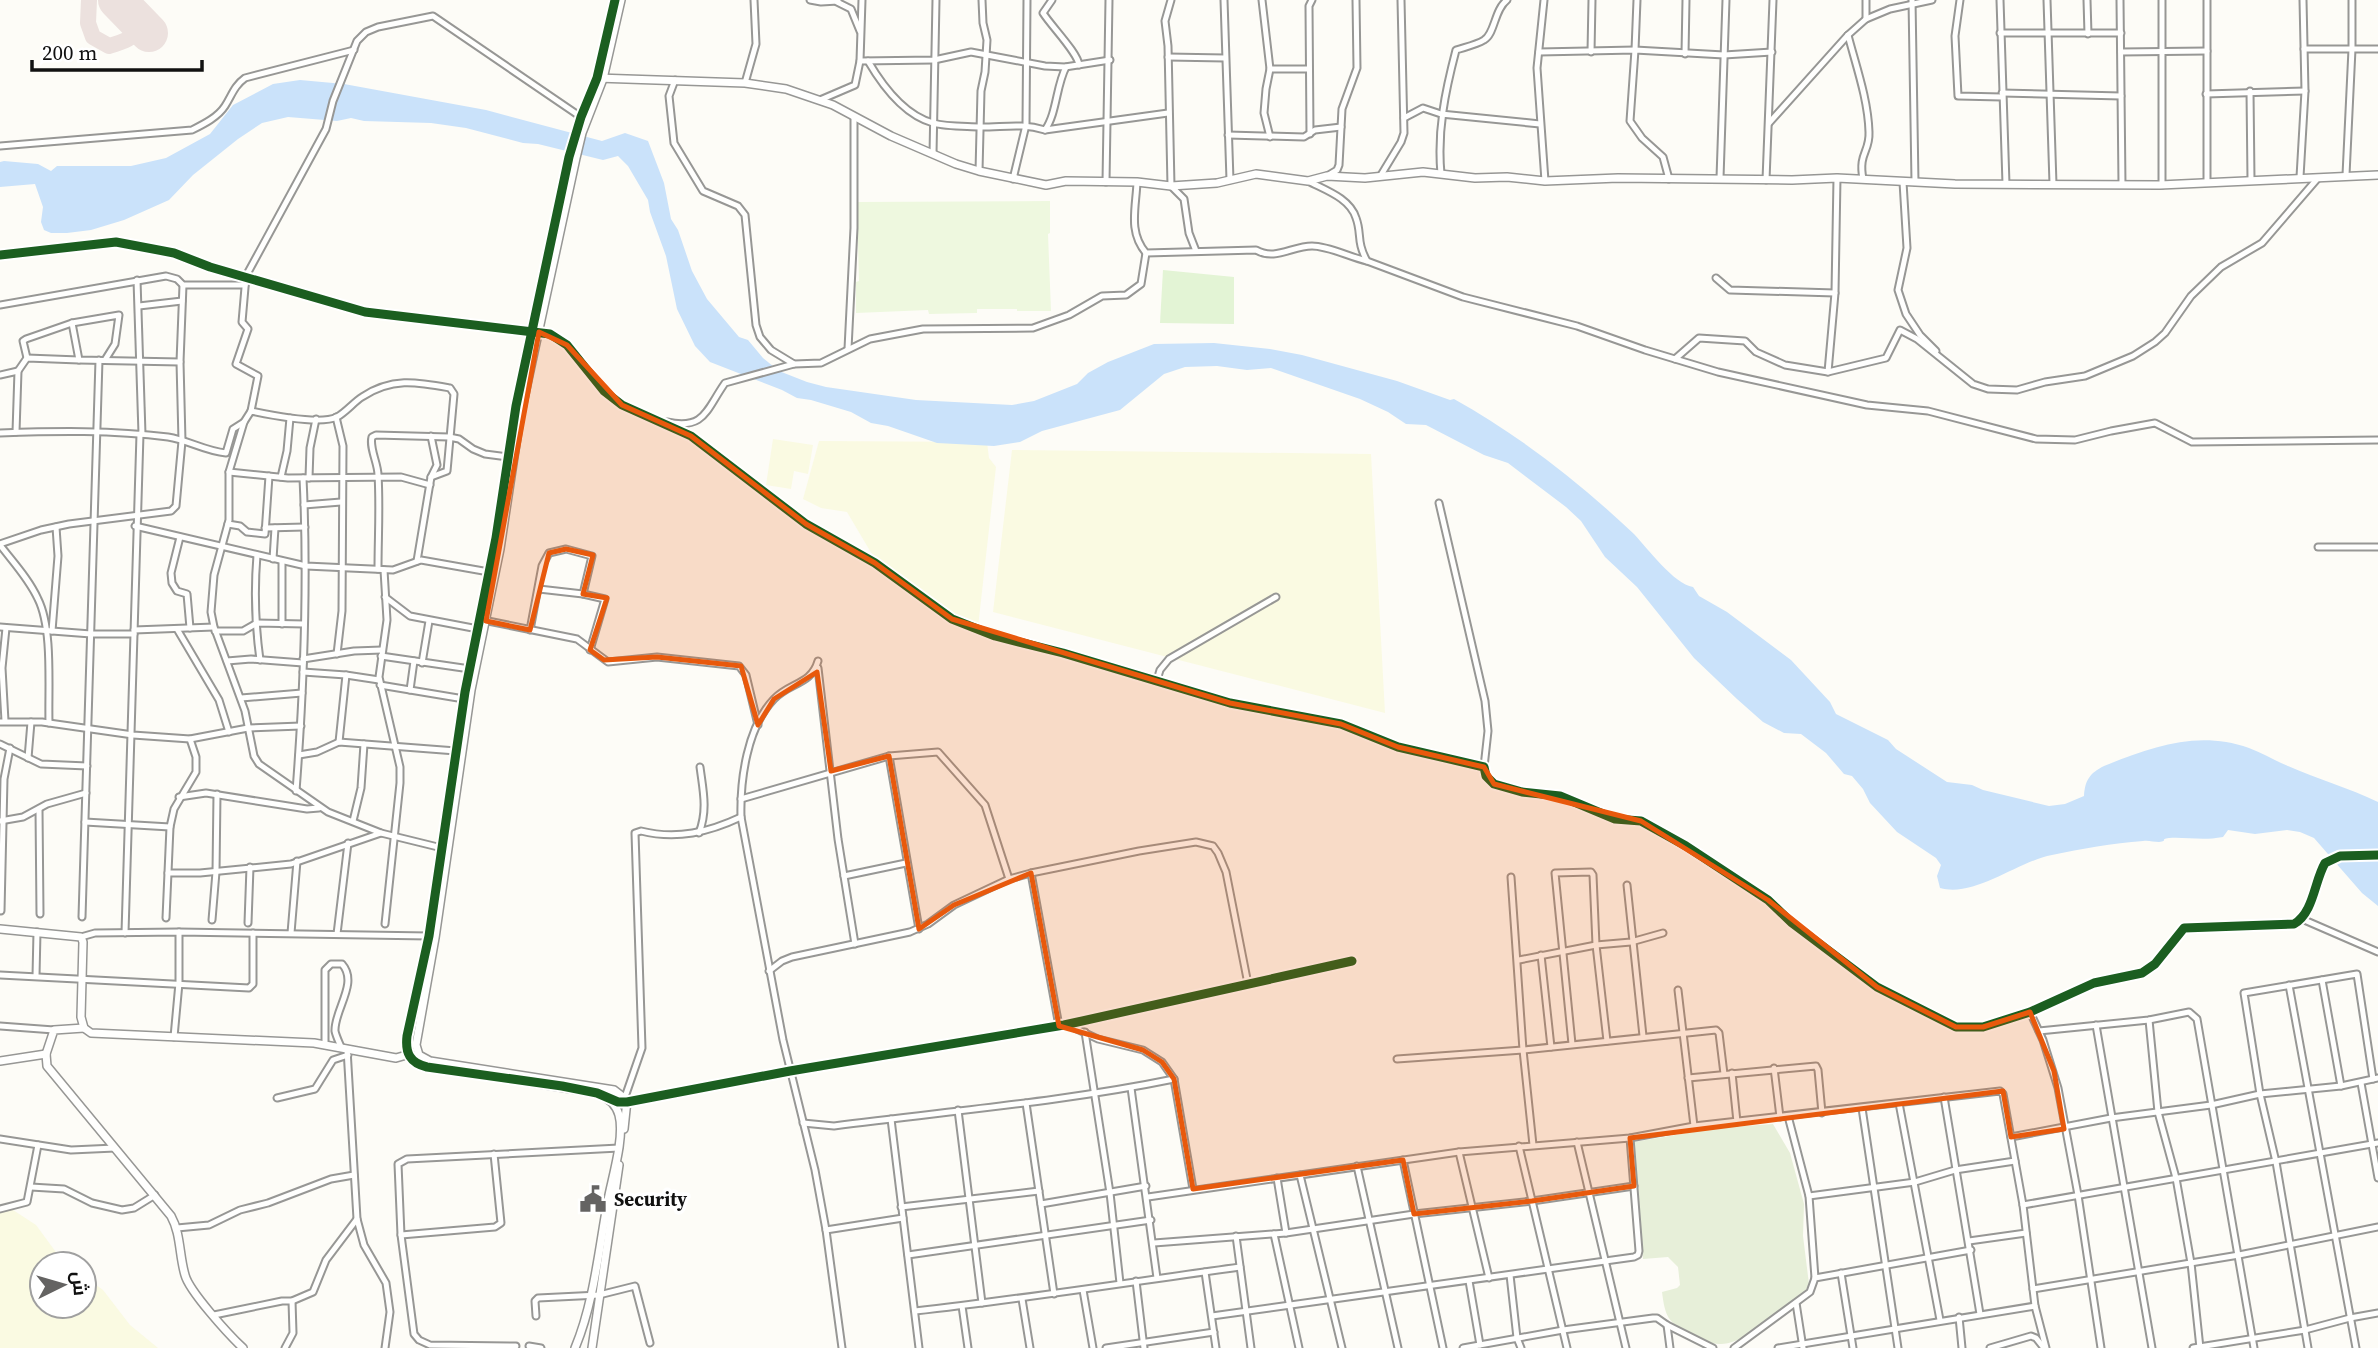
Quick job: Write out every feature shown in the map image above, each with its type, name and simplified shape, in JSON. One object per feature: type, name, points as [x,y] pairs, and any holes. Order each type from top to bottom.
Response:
[{"type":"street","points":[[579,133],[581,117],[600,78],[615,0]]},
{"type":"street","points":[[417,1052],[416,1041],[461,737],[483,620],[500,549],[535,332],[579,133],[600,78],[621,0]]},
{"type":"street","points":[[745,83],[756,44],[754,0]]},
{"type":"street","points":[[810,0],[838,1],[851,9],[861,32]]},
{"type":"street","points":[[820,100],[855,85],[860,61],[862,0]]},
{"type":"street","points":[[933,154],[936,0]]},
{"type":"street","points":[[979,171],[981,92],[987,40],[982,23],[982,0]]},
{"type":"street","points":[[1013,179],[1026,125],[1027,0]]},
{"type":"street","points":[[860,61],[934,60],[961,53],[986,54],[1065,67],[1080,65],[1074,51],[1059,36],[1044,13],[1052,0]]},
{"type":"street","points":[[1106,183],[1110,0]]},
{"type":"street","points":[[1171,0],[1165,21],[1171,186],[1184,199],[1189,233],[1196,251]]},
{"type":"street","points":[[1262,0],[1270,68],[1264,113],[1269,137]]},
{"type":"street","points":[[1310,134],[1309,6],[1312,0]]},
{"type":"street","points":[[1327,177],[1337,170],[1339,165],[1343,104],[1356,74],[1356,0]]},
{"type":"street","points":[[1381,175],[1401,142],[1404,118],[1401,0]]},
{"type":"street","points":[[1441,174],[1438,152],[1441,114],[1456,50],[1485,40],[1501,5],[1507,0]]},
{"type":"street","points":[[1544,0],[1537,68],[1545,181]]},
{"type":"street","points":[[1591,52],[1592,0]]},
{"type":"street","points":[[1637,0],[1629,121],[1642,138],[1663,157],[1669,179]]},
{"type":"street","points":[[1685,54],[1686,0]]},
{"type":"street","points":[[1720,178],[1726,0]]},
{"type":"street","points":[[1766,180],[1773,0]]},
{"type":"street","points":[[1866,0],[1866,19]]},
{"type":"street","points":[[1769,123],[1848,35],[1866,19],[1912,1],[1932,0]]},
{"type":"street","points":[[1960,0],[1955,36],[1958,96],[2121,96]]},
{"type":"street","points":[[2000,0],[2006,184]]},
{"type":"street","points":[[2047,0],[2053,184]]},
{"type":"street","points":[[2087,0],[2088,34]]},
{"type":"street","points":[[2120,0],[2122,184]]},
{"type":"street","points":[[2162,0],[2162,185]]},
{"type":"street","points":[[2207,0],[2207,182]]},
{"type":"street","points":[[2300,177],[2305,91],[2303,0]]},
{"type":"street","points":[[2346,175],[2352,49],[2351,0]]},
{"type":"street","points":[[1225,1],[1230,180]]},
{"type":"street","points":[[1912,1],[1915,183]]},
{"type":"street","points":[[442,848],[381,833],[319,808],[260,764],[251,747],[241,698],[214,629],[212,595],[228,524],[229,472],[244,422],[251,411],[258,376],[236,364],[248,329],[242,322],[246,276],[326,129],[333,101],[357,41],[366,32],[377,27],[433,16],[581,117]]},
{"type":"street","points":[[2000,33],[2120,33]]},
{"type":"street","points":[[1848,35],[1869,125],[1868,144],[1860,163],[1863,179]]},
{"type":"street","points":[[2304,49],[2378,49]]},
{"type":"street","points":[[0,146],[192,130],[205,124],[224,108],[237,84],[245,78],[354,50]]},
{"type":"street","points":[[1539,52],[1635,50],[1724,55],[1772,52]]},
{"type":"street","points":[[2121,52],[2207,51]]},
{"type":"street","points":[[1168,57],[1225,58]]},
{"type":"street","points":[[1065,67],[1110,60]]},
{"type":"street","points":[[868,61],[890,93],[914,114],[933,123],[981,127],[1026,125],[1045,130],[1168,113]]},
{"type":"street","points":[[1045,130],[1051,121],[1056,93],[1065,67]]},
{"type":"street","points":[[1270,68],[1309,69]]},
{"type":"street","points":[[600,78],[745,83],[786,89],[820,100],[933,154],[979,171],[1046,185],[1066,181],[1137,182],[1171,186],[1266,174],[1308,181],[1342,199],[1352,208],[1357,220],[1360,248],[1367,261]]},
{"type":"street","points":[[676,80],[669,96],[674,143],[703,191],[738,206],[745,215],[756,325],[760,337],[771,350],[794,364]]},
{"type":"street","points":[[2250,91],[2251,180]]},
{"type":"street","points":[[2206,94],[2305,91]]},
{"type":"street","points":[[1404,118],[1423,108],[1441,114],[1541,124]]},
{"type":"street","points":[[848,349],[855,228],[854,117]]},
{"type":"street","points":[[1228,135],[1304,137],[1315,131],[1341,127]]},
{"type":"street","points":[[1308,181],[1327,177],[1356,178],[1423,172],[1475,178],[1507,177],[1545,181],[1837,178],[1915,183],[2162,185],[2378,175]]},
{"type":"street","points":[[1675,359],[1699,338],[1745,341],[1756,352],[1785,365],[1828,372],[1886,358],[1900,330],[1973,384],[1988,389],[2004,391],[2085,376],[2133,356],[2165,333],[2191,296],[2221,267],[2262,243],[2319,176]]},
{"type":"street","points":[[1828,372],[1835,293],[1837,178]]},
{"type":"street","points":[[647,418],[684,425],[705,416],[725,383],[794,364],[821,363],[870,339],[923,329],[1033,328],[1069,315],[1102,296],[1126,295],[1141,284],[1146,253],[1134,233],[1137,182]]},
{"type":"street","points":[[1903,182],[1907,248],[1898,290],[1906,314],[1920,335],[1949,364]]},
{"type":"street","points":[[0,256],[116,242],[174,253],[210,267],[365,312],[535,332],[559,339],[604,391],[622,405],[691,436],[806,524],[875,563],[953,619],[995,636],[1260,710],[1341,724],[1398,747],[1484,767]]},
{"type":"street","points":[[1146,253],[1256,250],[1272,254],[1301,247],[1320,246],[1462,297],[1577,326],[1718,372],[1867,405],[1928,411],[2036,439],[2075,440],[2110,430],[2155,424],[2192,442],[2378,440]]},
{"type":"street","points":[[0,305],[166,276],[177,279],[183,285],[245,285]]},
{"type":"street","points":[[1716,278],[1730,290],[1835,293]]},
{"type":"street","points":[[125,933],[133,735],[135,526],[141,434],[137,280]]},
{"type":"street","points":[[50,631],[39,600],[0,545],[56,527],[170,511],[176,506],[182,440],[180,362],[183,285]]},
{"type":"street","points":[[139,306],[182,300]]},
{"type":"street","points":[[16,432],[18,371],[27,358],[24,340],[72,323],[119,315],[116,344],[102,360],[92,520],[82,917]]},
{"type":"street","points":[[72,323],[79,360]]},
{"type":"street","points":[[535,332],[518,396],[483,620],[478,629],[464,699],[461,737],[456,751],[442,848],[442,872],[407,1036],[408,1055],[416,1064],[427,1067],[614,1090],[626,1100]]},
{"type":"street","points":[[27,358],[180,362]]},
{"type":"street","points":[[0,375],[18,371]]},
{"type":"street","points":[[251,411],[290,418],[336,417],[376,388],[405,381],[453,390],[447,471],[431,477]]},
{"type":"street","points":[[336,417],[343,446],[342,611],[337,654]]},
{"type":"street","points":[[281,477],[290,418]]},
{"type":"street","points":[[296,791],[301,726],[306,566],[304,505],[316,419]]},
{"type":"street","points":[[0,433],[98,431],[141,434],[182,440],[205,449],[226,453],[233,429],[244,422]]},
{"type":"street","points":[[417,561],[431,477],[437,465],[431,436]]},
{"type":"street","points":[[385,924],[400,767],[380,683],[387,620],[381,570],[379,477],[372,437],[449,437],[460,439],[472,449],[485,454],[508,457]]},
{"type":"street","points":[[229,472],[306,478],[413,479],[430,485]]},
{"type":"street","points":[[228,524],[240,526],[250,533],[265,534],[269,476]]},
{"type":"street","points":[[304,505],[341,502]]},
{"type":"street","points":[[1438,503],[1485,701],[1489,731],[1484,767],[1486,776],[1494,784],[1522,792],[1560,796],[1615,819],[1641,821],[1686,846],[1768,900],[1793,923],[1877,987],[1956,1027],[1983,1027],[2030,1012],[2094,983],[2142,973],[2155,964],[2184,928],[2294,924],[2302,919],[2325,863],[2340,856],[2378,855]]},
{"type":"street","points":[[135,526],[306,566],[381,570],[400,569],[417,561],[489,572]]},
{"type":"street","points":[[49,723],[50,631],[58,556],[56,527]]},
{"type":"street","points":[[273,559],[275,527]]},
{"type":"street","points":[[265,528],[305,527]]},
{"type":"street","points":[[180,537],[171,578],[177,591],[187,594],[190,628]]},
{"type":"street","points":[[2318,547],[2378,547]]},
{"type":"street","points":[[530,630],[545,559],[555,550],[566,549],[592,556],[583,594]]},
{"type":"street","points":[[257,555],[254,590],[260,660]]},
{"type":"street","points":[[282,561],[282,624]]},
{"type":"street","points":[[539,589],[603,597],[606,601],[590,650]]},
{"type":"street","points":[[386,597],[410,616],[478,629]]},
{"type":"street","points":[[1157,680],[1160,670],[1169,659],[1276,597]]},
{"type":"street","points":[[483,620],[577,639],[608,662],[657,657],[739,666],[746,675],[758,725]]},
{"type":"street","points":[[422,663],[429,621]]},
{"type":"street","points":[[301,726],[248,728],[190,739],[133,735],[49,723],[3,721],[3,627],[91,634],[190,628],[243,631],[255,624],[304,624]]},
{"type":"street","points":[[177,629],[219,700],[229,732]]},
{"type":"street","points":[[227,661],[303,661],[337,654],[382,653],[422,663],[470,669]]},
{"type":"street","points":[[410,690],[414,661]]},
{"type":"street","points":[[842,1348],[826,1230],[769,971],[741,817],[744,768],[758,725],[774,699],[813,675],[818,662],[818,681],[855,944]]},
{"type":"street","points":[[303,672],[346,675],[464,699]]},
{"type":"street","points":[[339,742],[346,675]]},
{"type":"street","points":[[241,698],[302,693]]},
{"type":"street","points":[[28,758],[31,722]]},
{"type":"street","points":[[166,918],[170,827],[179,797],[196,772],[196,757],[190,739]]},
{"type":"street","points":[[299,755],[317,752],[339,742],[456,751]]},
{"type":"street","points":[[0,744],[47,765],[87,765]]},
{"type":"street","points":[[353,821],[361,788],[365,744]]},
{"type":"street","points":[[1,911],[4,779],[10,748]]},
{"type":"street","points":[[741,799],[889,755],[935,751],[985,805],[1009,879]]},
{"type":"street","points":[[889,755],[919,929]]},
{"type":"street","points":[[699,833],[705,819],[700,767]]},
{"type":"street","points":[[2,821],[23,817],[47,804],[86,793]]},
{"type":"street","points":[[179,797],[217,794],[295,808],[319,808]]},
{"type":"street","points":[[212,920],[217,794]]},
{"type":"street","points":[[39,809],[40,915]]},
{"type":"street","points":[[592,1348],[626,1100],[642,1048],[635,833],[699,833],[741,817]]},
{"type":"street","points":[[85,822],[170,827]]},
{"type":"street","points":[[168,873],[216,872],[278,865],[381,833]]},
{"type":"street","points":[[769,971],[792,957],[919,929],[954,905],[1009,879],[1184,842],[1196,842],[1213,846],[1219,853],[1228,881],[1248,984]]},
{"type":"street","points":[[337,934],[348,843]]},
{"type":"street","points":[[291,933],[297,861]]},
{"type":"street","points":[[844,876],[906,863]]},
{"type":"street","points":[[248,923],[250,867]]},
{"type":"street","points":[[1031,873],[1059,1026]]},
{"type":"street","points":[[1572,1044],[1555,873],[1593,874],[1596,945],[1607,1041]]},
{"type":"street","points":[[1511,877],[1519,960],[1523,1050],[1533,1145]]},
{"type":"street","points":[[1627,885],[1643,1036]]},
{"type":"street","points":[[2302,919],[2378,952]]},
{"type":"street","points":[[0,929],[81,937],[95,933],[179,932],[429,936]]},
{"type":"street","points":[[36,976],[37,932]]},
{"type":"street","points":[[174,1037],[179,983],[179,932]]},
{"type":"street","points":[[0,975],[252,987],[253,933]]},
{"type":"street","points":[[1519,960],[1562,950],[1632,942],[1663,933]]},
{"type":"street","points":[[81,937],[81,1017],[84,1028]]},
{"type":"street","points":[[1541,955],[1551,1047]]},
{"type":"street","points":[[417,1052],[430,1061],[562,1086],[618,1102],[1059,1026],[1352,961]]},
{"type":"street","points":[[325,1045],[325,970],[331,964],[342,964],[347,970],[346,994],[335,1030],[345,1050],[357,1219],[364,1245],[386,1283],[390,1312],[385,1348]]},
{"type":"street","points":[[2011,1138],[2111,1118],[2211,1105],[2260,1094],[2341,1086],[2376,1079],[2357,974],[2244,993],[2260,1094],[2276,1162],[2308,1348]]},
{"type":"street","points":[[2322,980],[2341,1086]]},
{"type":"street","points":[[2289,985],[2306,1089],[2356,1348]]},
{"type":"street","points":[[1678,990],[1694,1126]]},
{"type":"street","points":[[2030,1012],[2054,1071],[2078,1195],[2101,1348]]},
{"type":"street","points":[[2039,1031],[2149,1020],[2189,1012],[2194,1014],[2254,1348]]},
{"type":"street","points":[[2149,1020],[2158,1112],[2176,1178],[2191,1263],[2198,1348],[2305,1330],[2378,1313]]},
{"type":"street","points":[[1066,1024],[1108,1042],[1143,1050],[1162,1062],[1174,1079],[1193,1189]]},
{"type":"street","points":[[2096,1025],[2152,1348]]},
{"type":"street","points":[[0,1026],[54,1030],[84,1028],[95,1034],[325,1045],[390,1057],[417,1052]]},
{"type":"street","points":[[54,1030],[46,1061],[50,1071],[155,1195],[177,1228],[185,1275],[214,1315],[243,1348]]},
{"type":"street","points":[[1397,1059],[1718,1031],[1724,1074]]},
{"type":"street","points":[[1084,1032],[1110,1193],[1120,1283]]},
{"type":"street","points":[[390,1057],[398,1051],[407,1036]]},
{"type":"street","points":[[277,1098],[316,1089],[333,1060],[345,1050]]},
{"type":"street","points":[[0,1061],[47,1054]]},
{"type":"street","points":[[1688,1078],[1774,1068],[1818,1067],[1822,1113]]},
{"type":"street","points":[[1774,1068],[1780,1117]]},
{"type":"street","points":[[1732,1073],[1737,1122]]},
{"type":"street","points":[[803,1123],[834,1126],[1026,1103],[1174,1079]]},
{"type":"street","points":[[2361,1083],[2376,1144],[2378,1178]]},
{"type":"street","points":[[1131,1088],[1157,1278]]},
{"type":"street","points":[[1148,1197],[1459,1152],[1630,1138],[1694,1126],[2002,1092],[2023,1205],[2035,1306],[2045,1348]]},
{"type":"street","points":[[604,1096],[614,1104],[619,1113],[619,1148]]},
{"type":"street","points":[[1944,1097],[1980,1314]]},
{"type":"street","points":[[1026,1103],[1054,1293]]},
{"type":"street","points":[[1899,1103],[1940,1320]]},
{"type":"street","points":[[1862,1108],[1898,1348]]},
{"type":"street","points":[[958,1111],[982,1303]]},
{"type":"street","points":[[1734,1348],[1810,1292],[1815,1278],[1809,1196],[1788,1116]]},
{"type":"street","points":[[891,1119],[919,1348]]},
{"type":"street","points":[[1212,1316],[1605,1262],[1638,1255],[1630,1138]]},
{"type":"street","points":[[0,1139],[71,1150],[115,1148]]},
{"type":"street","points":[[1577,1142],[1626,1348]]},
{"type":"street","points":[[2023,1205],[2376,1144]]},
{"type":"street","points":[[0,1209],[27,1202],[38,1145]]},
{"type":"street","points":[[1519,1146],[1567,1348]]},
{"type":"street","points":[[516,1346],[430,1345],[419,1340],[411,1326],[397,1168],[401,1161],[619,1148]]},
{"type":"street","points":[[1459,1152],[1489,1278]]},
{"type":"street","points":[[401,1235],[495,1227],[501,1223],[494,1154]]},
{"type":"street","points":[[1403,1160],[1443,1348]]},
{"type":"street","points":[[1809,1196],[1914,1182],[1955,1170],[2015,1161]]},
{"type":"street","points":[[1357,1166],[1398,1348]]},
{"type":"street","points":[[177,1228],[209,1225],[240,1210],[268,1203],[331,1179],[354,1175]]},
{"type":"street","points":[[1300,1175],[1342,1348]]},
{"type":"street","points":[[1277,1178],[1286,1233]]},
{"type":"street","points":[[1154,1243],[1286,1233],[1634,1185]]},
{"type":"street","points":[[1041,1204],[1146,1186]]},
{"type":"street","points":[[31,1187],[64,1189],[92,1203],[122,1210],[134,1208],[155,1195]]},
{"type":"street","points":[[901,1207],[1039,1191]]},
{"type":"street","points":[[576,1348],[608,1216]]},
{"type":"street","points":[[826,1230],[903,1218]]},
{"type":"street","points":[[214,1315],[292,1301],[313,1292],[327,1260],[357,1219]]},
{"type":"street","points":[[908,1255],[1151,1220]]},
{"type":"street","points":[[2033,1289],[2239,1255],[2378,1227]]},
{"type":"street","points":[[1969,1241],[2026,1233]]},
{"type":"street","points":[[1274,1234],[1299,1348]]},
{"type":"street","points":[[1236,1236],[1251,1348]]},
{"type":"street","points":[[1815,1278],[1971,1250]]},
{"type":"street","points":[[915,1311],[1022,1299],[1240,1267]]},
{"type":"street","points":[[1205,1272],[1216,1348]]},
{"type":"street","points":[[1842,1273],[1853,1348]]},
{"type":"street","points":[[1510,1275],[1517,1338],[1521,1348]]},
{"type":"street","points":[[1136,1281],[1144,1345]]},
{"type":"street","points":[[1469,1281],[1480,1345]]},
{"type":"street","points":[[536,1316],[536,1298],[599,1295],[637,1287],[650,1343]]},
{"type":"street","points":[[1083,1290],[1093,1348]]},
{"type":"street","points":[[1022,1299],[1030,1348]]},
{"type":"street","points":[[285,1348],[293,1333],[292,1301]]},
{"type":"street","points":[[1796,1303],[1803,1346]]},
{"type":"street","points":[[962,1306],[968,1348]]},
{"type":"street","points":[[1778,1348],[2035,1306]]},
{"type":"street","points":[[1959,1317],[1962,1348]]},
{"type":"street","points":[[1463,1348],[1563,1330],[1657,1318],[1713,1348]]},
{"type":"street","points":[[1667,1325],[1670,1348]]},
{"type":"street","points":[[1106,1348],[1144,1345],[1213,1332]]},
{"type":"street","points":[[1990,1348],[2031,1336],[2045,1348]]},
{"type":"street","points":[[529,1346],[541,1348]]},
{"type":"highlighted area","points":[[539,332],[567,345],[622,405],[691,436],[806,524],[875,563],[952,619],[1230,703],[1341,724],[1398,747],[1484,767],[1494,784],[1641,821],[1768,900],[1877,987],[1956,1027],[1983,1027],[2030,1012],[2054,1071],[2064,1129],[2011,1137],[2003,1091],[1630,1138],[1634,1186],[1532,1201],[1414,1214],[1403,1160],[1193,1189],[1174,1079],[1162,1062],[1143,1050],[1059,1026],[1031,873],[954,905],[919,929],[889,756],[831,771],[817,672],[774,699],[758,725],[741,666],[657,657],[604,660],[590,650],[607,598],[583,594],[593,555],[566,549],[549,553],[530,630],[486,621]]},
{"type":"green space","points":[[1050,201],[1048,234],[1051,311],[977,309],[977,313],[929,314],[928,310],[856,313],[856,282],[859,281],[857,202]]},
{"type":"green space","points":[[1163,270],[1234,277],[1234,324],[1160,323]]},
{"type":"green space","points":[[773,439],[813,445],[808,474],[794,471],[791,489],[766,485]]},
{"type":"green space","points":[[819,441],[987,442],[989,458],[996,467],[978,627],[953,617],[876,561],[847,512],[821,508],[803,499]]},
{"type":"green space","points":[[1012,450],[1371,454],[1385,713],[993,612]]},
{"type":"green space","points":[[1773,1124],[1790,1153],[1804,1204],[1803,1236],[1809,1284],[1804,1293],[1742,1338],[1721,1344],[1714,1343],[1677,1326],[1666,1313],[1662,1292],[1680,1285],[1678,1267],[1668,1257],[1643,1259],[1634,1142],[1717,1128]]},
{"type":"green space","points":[[10,1208],[36,1225],[54,1250],[28,1250],[28,1320],[98,1320],[98,1286],[130,1325],[158,1348],[0,1348],[0,1211]]},
{"type":"water","points":[[300,80],[344,84],[486,110],[602,141],[625,133],[648,141],[664,183],[671,219],[678,230],[692,271],[707,299],[739,337],[748,340],[763,358],[779,371],[807,382],[916,400],[1012,405],[1034,401],[1077,384],[1088,373],[1108,362],[1154,344],[1214,343],[1302,355],[1454,399],[1502,428],[1570,478],[1634,534],[1678,580],[1693,587],[1699,596],[1727,612],[1791,660],[1830,702],[1836,714],[1888,740],[1896,749],[1947,782],[1972,785],[2049,806],[2065,804],[2084,796],[2089,778],[2104,766],[2157,747],[2211,741],[2249,748],[2378,802],[2378,906],[2362,893],[2314,838],[2287,830],[2255,834],[2228,830],[2223,837],[2215,838],[2169,838],[2159,842],[2097,846],[2039,859],[1982,884],[1953,890],[1940,888],[1937,876],[1941,865],[1936,858],[1897,832],[1870,803],[1852,776],[1844,774],[1826,753],[1801,734],[1784,733],[1763,722],[1737,699],[1694,658],[1637,587],[1605,557],[1581,521],[1508,463],[1484,455],[1426,425],[1406,424],[1360,399],[1271,368],[1247,370],[1217,366],[1185,367],[1164,374],[1120,410],[1042,431],[1020,442],[994,446],[937,443],[871,423],[851,412],[797,398],[710,362],[695,346],[677,309],[666,256],[648,200],[628,166],[618,156],[603,160],[466,128],[431,123],[288,117],[262,123],[238,139],[193,175],[169,200],[124,220],[91,230],[51,233],[44,230],[41,222],[43,207],[35,184],[0,187],[0,162],[4,161],[38,164],[51,171],[57,166],[131,166],[166,158],[210,134],[233,105],[273,84]]},
{"type":"taxiway","points":[[89,0],[88,23],[93,37],[109,46],[131,37],[140,25]]},
{"type":"runway","points":[[117,0],[149,33]]},
{"type":"cycle path","points":[[615,0],[597,78],[569,157],[516,406],[496,538],[465,692],[429,936],[407,1036],[407,1047],[413,1060],[427,1067],[562,1086],[597,1093],[618,1102],[627,1102],[790,1071],[1064,1025],[1352,961]]},
{"type":"cycle path","points":[[0,255],[116,242],[174,253],[210,267],[365,312],[550,334],[567,345],[604,391],[622,405],[691,436],[806,524],[875,563],[952,619],[995,636],[1063,653],[1230,703],[1341,724],[1398,747],[1484,767],[1486,776],[1494,784],[1522,792],[1560,796],[1615,819],[1641,821],[1686,846],[1768,900],[1792,923],[1877,987],[1956,1027],[1983,1027],[2030,1012],[2094,983],[2142,973],[2155,964],[2184,928],[2294,924],[2306,912],[2325,863],[2340,856],[2378,855]]},
{"type":"place","name":"Security","points":[[593,1199]]}]
